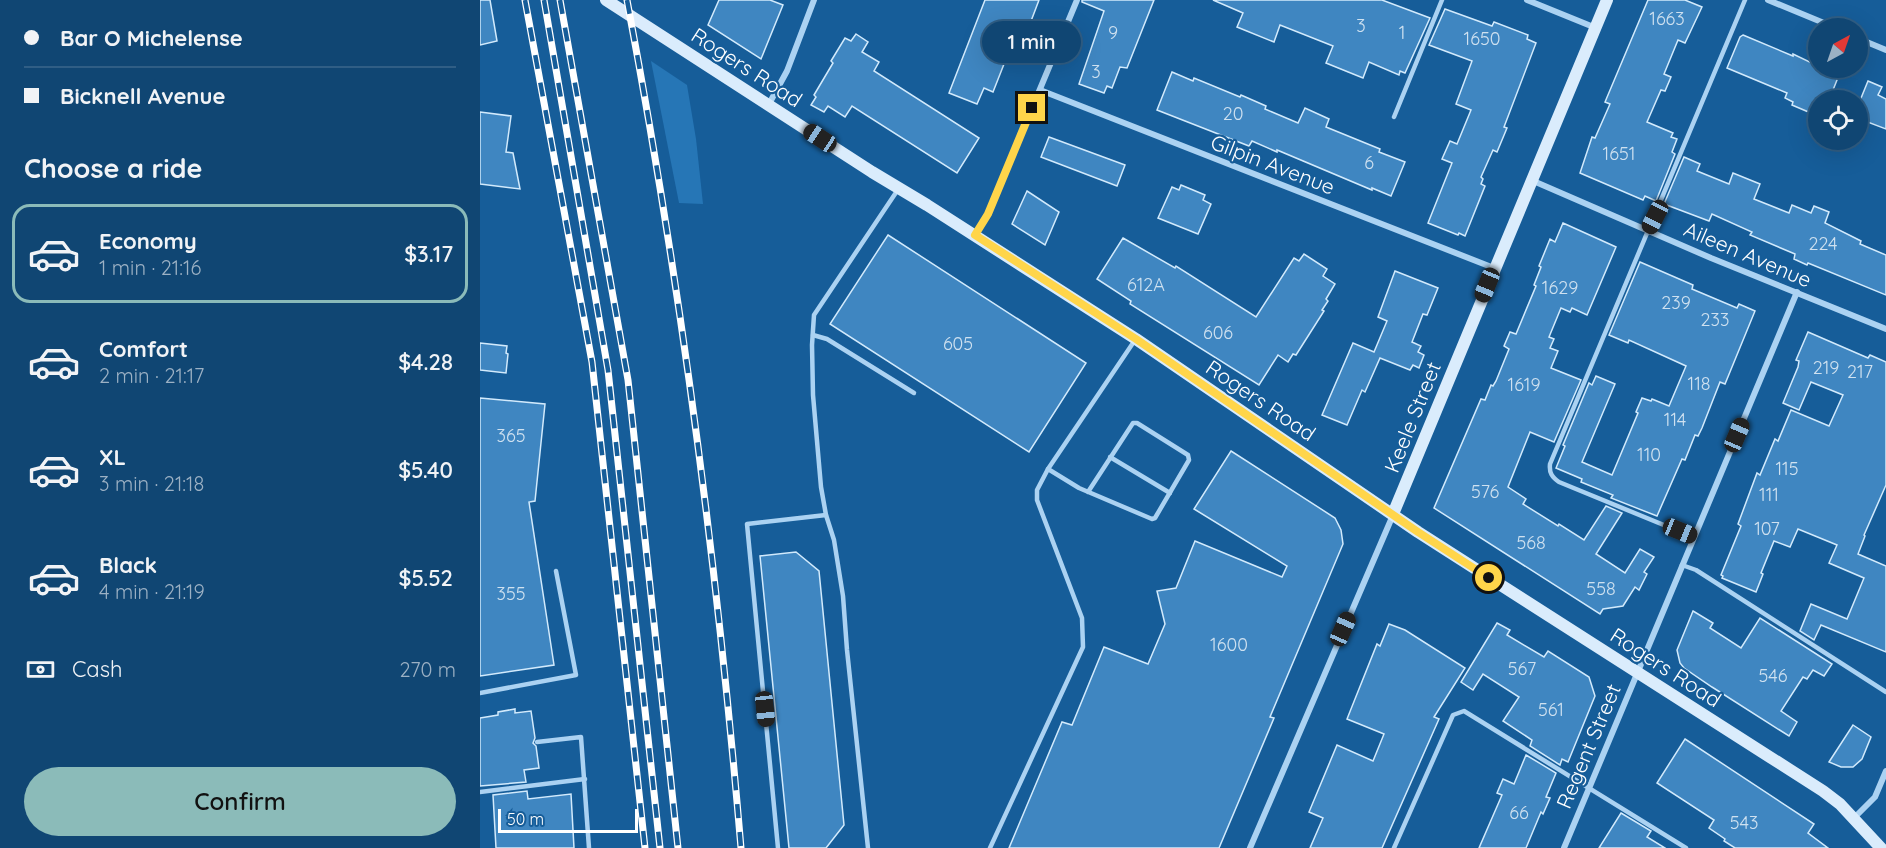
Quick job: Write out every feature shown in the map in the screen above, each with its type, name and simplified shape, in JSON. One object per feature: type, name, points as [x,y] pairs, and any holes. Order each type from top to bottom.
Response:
[{"type":"main road","name":"Rogers Road","points":[[606,0],[1136,339],[1507,590],[1822,791],[1840,804],[1881,848]]},
{"type":"main road","name":"Keele Street","points":[[1393,514],[1607,0]]},
{"type":"street","points":[[769,104],[787,71],[814,0]]},
{"type":"street","points":[[975,235],[988,214],[1077,0]]},
{"type":"street","points":[[1527,0],[1596,28]]},
{"type":"street","points":[[1768,0],[1812,18]]},
{"type":"street","points":[[1868,43],[1886,50]]},
{"type":"street","name":"Gilpin Avenue","points":[[1040,90],[1494,268]]},
{"type":"street","name":"Aileen Avenue","points":[[1531,180],[1649,229],[1711,258],[1886,329]]},
{"type":"street","name":"Regent Street","points":[[1563,848],[1797,292]]},
{"type":"street","name":"Keele Street","points":[[1250,848],[1393,514]]},
{"type":"street","points":[[1853,819],[1875,797],[1886,771]]},
{"type":"lane","points":[[1394,117],[1442,0]]},
{"type":"lane","points":[[1693,537],[1559,482],[1552,477],[1550,464],[1745,0]]},
{"type":"lane","points":[[868,848],[843,596],[834,540],[821,488],[813,395],[813,335],[814,315],[898,188]]},
{"type":"lane","points":[[813,335],[826,339],[914,393]]},
{"type":"lane","points":[[990,848],[1083,647],[1082,618],[1037,500],[1037,490],[1048,469],[1136,339]]},
{"type":"lane","points":[[1048,469],[1079,488],[1088,492],[1152,519],[1155,518],[1189,460],[1188,455],[1137,423],[1132,423],[1088,492]]},
{"type":"lane","points":[[1110,457],[1170,493]]},
{"type":"lane","points":[[778,848],[747,524],[826,515]]},
{"type":"lane","points":[[1682,565],[1696,570],[1886,692]]},
{"type":"lane","points":[[480,693],[576,675],[556,571]]},
{"type":"lane","points":[[1394,848],[1453,715],[1464,711],[1686,848]]},
{"type":"lane","points":[[537,742],[581,737],[589,848]]},
{"type":"lane","points":[[480,792],[585,778]]},
{"type":"shaded area","points":[[651,61],[687,85],[703,204],[679,203]]},
{"type":"building","points":[[480,0],[490,0],[497,41],[480,45]]},
{"type":"building","points":[[719,0],[770,0],[783,5],[761,59],[708,25]]},
{"type":"building","points":[[985,0],[1039,0],[1028,29],[1019,26],[993,92],[984,88],[977,104],[949,93]]},
{"type":"building","points":[[1082,0],[1154,0],[1127,68],[1120,67],[1112,88],[1107,86],[1104,93],[1079,84],[1104,11]]},
{"type":"building","points":[[1213,0],[1382,0],[1430,18],[1405,73],[1400,71],[1399,75],[1369,62],[1363,78],[1326,63],[1333,46],[1280,25],[1274,42],[1237,27],[1243,13]]},
{"type":"building","points":[[1648,0],[1685,0],[1702,7],[1685,43],[1678,40],[1664,74],[1671,77],[1665,91],[1661,90],[1647,122],[1673,133],[1671,137],[1677,139],[1672,152],[1675,154],[1656,201],[1645,196],[1643,200],[1580,173],[1592,137],[1595,138],[1610,104],[1605,102]]},
{"type":"building","points":[[1445,9],[1492,26],[1494,22],[1528,35],[1527,39],[1536,43],[1504,127],[1507,128],[1497,152],[1493,150],[1481,177],[1483,179],[1481,184],[1485,186],[1465,236],[1428,223],[1452,163],[1442,159],[1450,141],[1457,144],[1471,110],[1456,104],[1472,61],[1429,45]]},
{"type":"building","points":[[856,34],[868,42],[862,52],[879,62],[874,71],[979,138],[957,173],[852,106],[845,117],[828,106],[824,112],[811,105],[816,97],[814,95],[833,63],[831,61],[845,38],[851,41]]},
{"type":"building","points":[[1743,35],[1808,61],[1808,78],[1838,78],[1833,90],[1808,90],[1808,112],[1792,105],[1793,102],[1785,98],[1787,93],[1727,68],[1740,37]]},
{"type":"building","points":[[1172,72],[1193,81],[1194,78],[1240,97],[1241,95],[1266,106],[1265,109],[1298,123],[1305,108],[1329,119],[1326,127],[1405,162],[1391,196],[1277,150],[1277,152],[1252,141],[1249,146],[1157,110]]},
{"type":"building","points":[[1868,81],[1882,87],[1878,95],[1886,99],[1886,129],[1868,122],[1868,90],[1864,90]]},
{"type":"building","points":[[480,112],[511,116],[506,152],[513,153],[520,189],[480,184]]},
{"type":"building","points":[[1049,137],[1125,165],[1117,186],[1041,157]]},
{"type":"building","points":[[1684,157],[1700,164],[1697,171],[1729,184],[1733,173],[1760,184],[1754,199],[1789,213],[1792,205],[1811,213],[1814,206],[1829,212],[1825,223],[1861,241],[1860,244],[1886,255],[1886,295],[1794,259],[1795,254],[1750,235],[1752,232],[1712,214],[1709,221],[1664,204]]},
{"type":"building","points":[[1181,185],[1205,195],[1203,200],[1211,204],[1198,234],[1158,218],[1172,187],[1179,190]]},
{"type":"building","points":[[1027,191],[1059,212],[1045,245],[1012,224]]},
{"type":"building","points":[[1563,223],[1616,247],[1587,315],[1572,308],[1570,312],[1561,308],[1549,337],[1554,339],[1550,348],[1558,351],[1551,368],[1581,380],[1554,442],[1530,432],[1508,487],[1526,499],[1523,504],[1584,540],[1606,506],[1622,513],[1596,554],[1625,573],[1640,549],[1654,557],[1644,572],[1647,574],[1639,590],[1635,587],[1623,606],[1603,609],[1600,614],[1434,508],[1481,399],[1485,400],[1491,385],[1493,386],[1496,381],[1509,349],[1504,346],[1510,332],[1516,334],[1536,286],[1534,285],[1541,267],[1539,266],[1550,239],[1555,242]]},
{"type":"building","points":[[888,235],[1086,363],[1029,452],[830,324]]},
{"type":"building","points":[[1123,238],[1175,268],[1176,266],[1256,317],[1294,258],[1299,261],[1304,254],[1327,269],[1323,276],[1335,284],[1326,299],[1328,301],[1322,310],[1324,311],[1296,355],[1293,354],[1288,362],[1278,355],[1259,385],[1130,304],[1131,301],[1097,279]]},
{"type":"building","points":[[1640,262],[1693,285],[1692,289],[1737,308],[1739,304],[1755,311],[1725,384],[1720,382],[1702,428],[1698,436],[1695,435],[1685,460],[1682,459],[1657,516],[1611,498],[1613,495],[1581,482],[1582,479],[1556,468],[1589,383],[1592,385],[1596,376],[1615,384],[1582,462],[1612,475],[1642,398],[1651,401],[1652,399],[1669,406],[1686,366],[1629,340],[1628,343],[1609,335]]},
{"type":"building","points":[[1395,271],[1438,288],[1427,315],[1423,314],[1412,342],[1421,346],[1418,352],[1424,355],[1419,368],[1413,365],[1410,370],[1380,358],[1365,392],[1362,390],[1347,425],[1322,415],[1353,343],[1374,352],[1387,321],[1378,317]]},
{"type":"building","points":[[1808,332],[1868,358],[1870,355],[1886,362],[1886,485],[1858,554],[1886,566],[1886,652],[1821,625],[1814,640],[1800,631],[1811,604],[1847,619],[1864,578],[1829,563],[1837,545],[1798,529],[1790,547],[1774,541],[1756,592],[1722,578],[1721,575],[1741,526],[1738,524],[1757,473],[1760,475],[1775,439],[1778,441],[1791,410],[1829,426],[1843,395],[1811,382],[1799,410],[1783,403],[1798,367],[1799,361],[1796,360]]},
{"type":"building","points":[[480,343],[507,346],[506,373],[480,370]]},
{"type":"building","points":[[480,398],[545,404],[535,501],[529,502],[554,665],[480,676]]},
{"type":"building","points":[[1231,451],[1335,518],[1341,530],[1343,544],[1270,717],[1274,718],[1219,848],[1009,848],[1062,722],[1072,725],[1104,647],[1148,664],[1165,624],[1157,591],[1176,588],[1195,541],[1282,577],[1287,566],[1194,509]]},
{"type":"building","points":[[796,552],[819,571],[844,825],[826,848],[789,848],[760,556]]},
{"type":"building","points":[[1693,611],[1713,623],[1710,628],[1741,648],[1760,618],[1832,664],[1824,676],[1813,670],[1807,679],[1803,677],[1781,711],[1797,722],[1789,736],[1712,687],[1680,663],[1677,650]]},
{"type":"building","points":[[1497,623],[1510,630],[1507,635],[1544,657],[1548,651],[1589,677],[1595,696],[1568,762],[1562,759],[1560,765],[1530,746],[1532,740],[1503,721],[1519,697],[1483,674],[1473,690],[1461,682]]},
{"type":"building","points":[[1389,624],[1405,630],[1465,668],[1434,717],[1439,719],[1382,848],[1310,848],[1323,818],[1309,812],[1337,745],[1373,761],[1384,734],[1347,719],[1377,644],[1380,646]]},
{"type":"building","points":[[515,709],[515,713],[531,711],[535,738],[533,743],[536,746],[539,768],[524,770],[526,782],[480,786],[480,718]]},
{"type":"building","points":[[1853,725],[1871,737],[1862,759],[1853,767],[1841,767],[1829,762]]},
{"type":"building","points":[[1685,739],[1814,824],[1808,833],[1828,848],[1735,848],[1724,841],[1725,839],[1709,828],[1714,820],[1657,783]]},
{"type":"building","points":[[1526,755],[1556,773],[1546,797],[1550,798],[1543,814],[1541,812],[1526,848],[1479,848],[1502,795],[1497,793],[1503,779],[1514,784]]},
{"type":"building","points":[[527,791],[528,799],[571,794],[574,848],[496,848],[493,795]]},
{"type":"building","points":[[1621,813],[1651,831],[1647,837],[1665,848],[1599,848]]},
{"type":"railway","points":[[525,0],[592,362],[645,848]]},
{"type":"railway","points":[[544,0],[608,370],[660,848]]},
{"type":"railway","points":[[560,0],[628,380],[678,848]]},
{"type":"railway","points":[[627,0],[664,211],[695,422],[721,635],[741,848]]},
{"type":"route","points":[[1032,108],[988,214],[975,235],[1136,339],[1489,578]]}]
